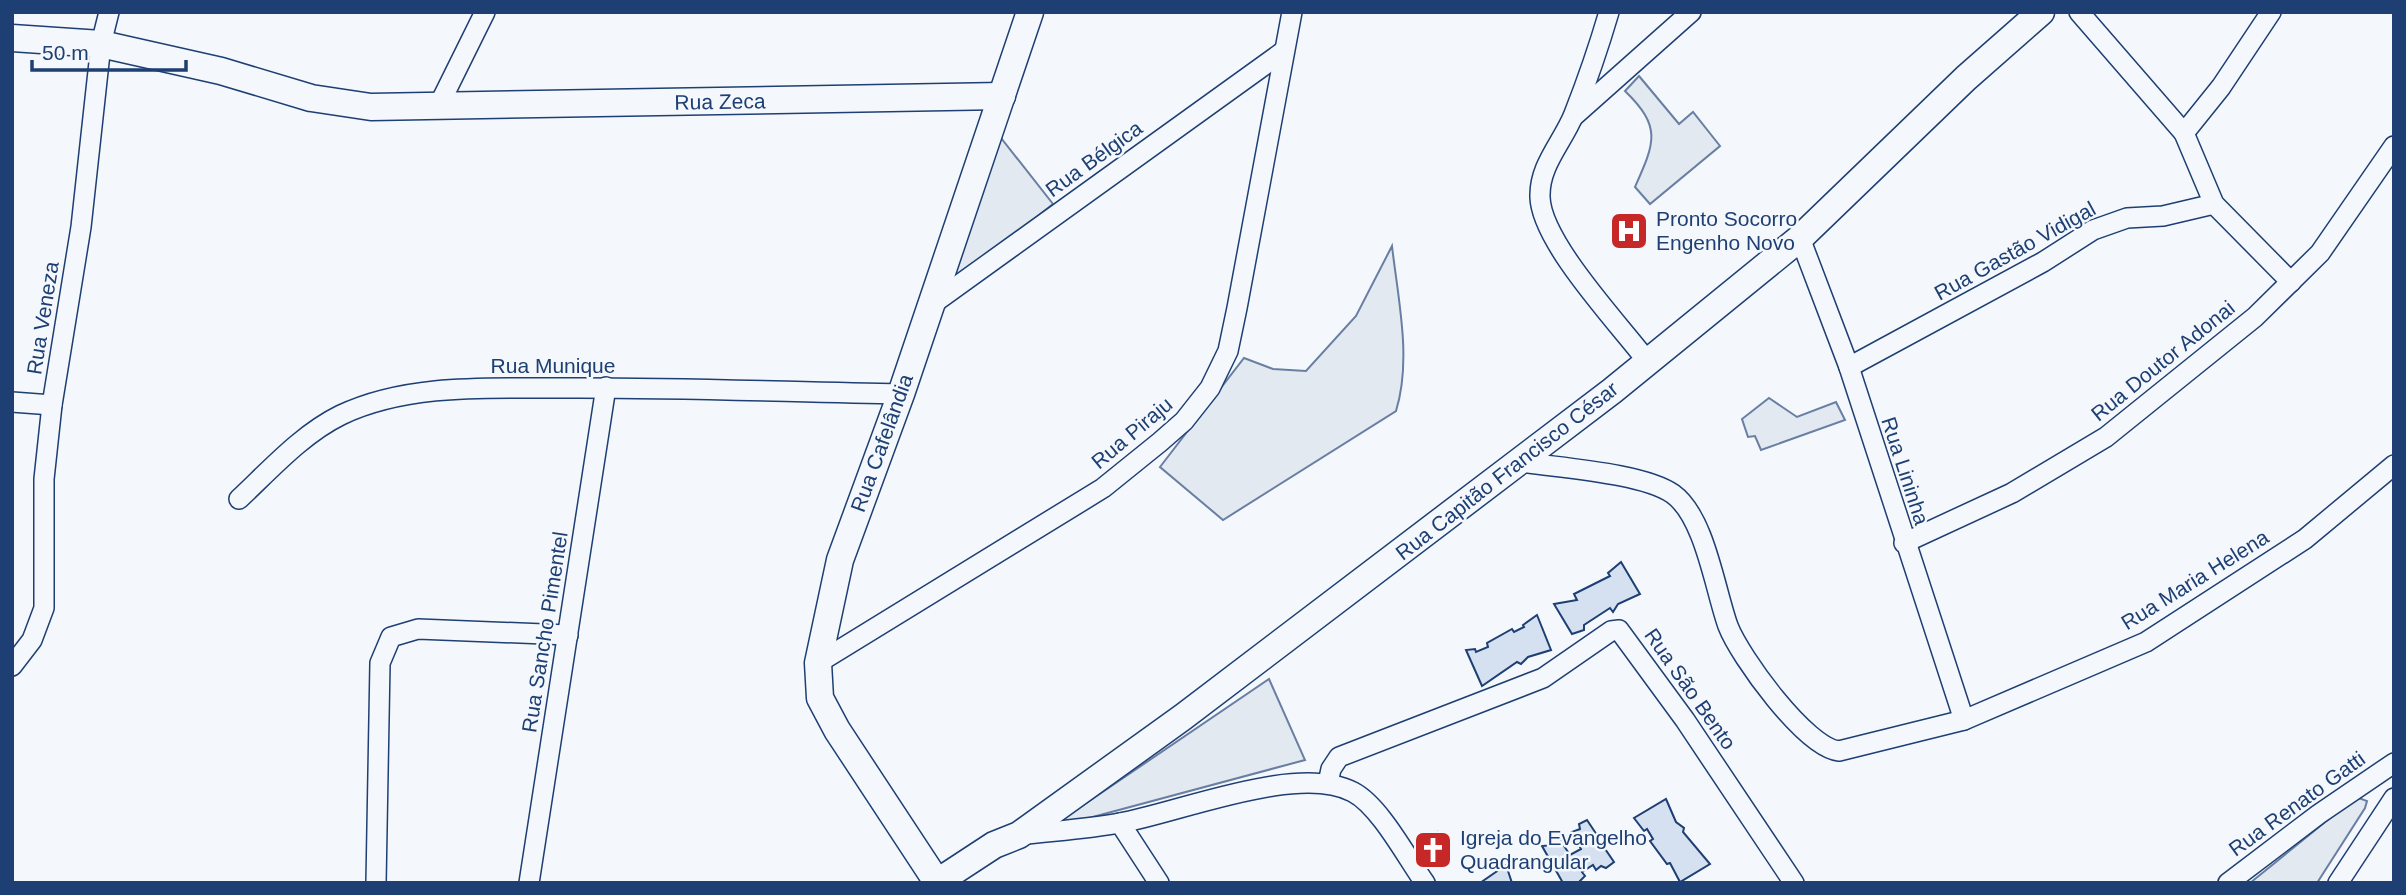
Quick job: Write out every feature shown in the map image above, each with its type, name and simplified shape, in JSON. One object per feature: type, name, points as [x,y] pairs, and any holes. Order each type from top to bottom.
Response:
[{"type":"street","name":"Rua Veneza","points":[[12,666],[33,640],[44,608],[44,479],[52,405],[80,227],[101,44],[109,12]]},
{"type":"street","points":[[438,107],[485,12]]},
{"type":"street","name":"Rua Cafelândia","points":[[937,883],[837,730],[820,698],[818,663],[840,560],[901,394],[1030,12]]},
{"type":"street","name":"Rua Piraju","points":[[818,663],[1103,488],[1184,421],[1210,388],[1228,352],[1292,12]]},
{"type":"street","points":[[1609,12],[1573,117],[1542,174],[1539,198],[1557,245],[1647,361]]},
{"type":"street","points":[[1573,117],[1691,12]]},
{"type":"street","name":"Rua Capitão Francisco César","points":[[937,883],[994,845],[1019,835],[1183,717],[1522,462],[1800,238],[1966,78],[2041,12]]},
{"type":"street","points":[[2079,12],[2184,133],[2214,204],[2291,282]]},
{"type":"street","points":[[2184,133],[2221,87],[2271,12]]},
{"type":"street","name":"Rua Zeca","points":[[12,38],[101,44],[221,71],[338,104],[438,107],[1002,96]]},
{"type":"street","name":"Rua Bélgica","points":[[931,305],[1284,51]]},
{"type":"street","name":"Rua Doutor Adonai","points":[[1904,543],[2012,493],[2106,437],[2255,317],[2320,253],[2394,146]]},
{"type":"street","name":"Rua Gastão Vidigal","points":[[1849,367],[2043,262],[2093,230],[2127,218],[2163,216],[2214,204]]},
{"type":"street","name":"Rua Lininha","points":[[1800,238],[1849,367],[1904,543],[1964,720]]},
{"type":"street","name":"Rua Munique","points":[[239,499],[316,432],[340,416],[364,406],[416,394],[606,387],[901,394]]},
{"type":"street","name":"Rua Sancho Pimentel","points":[[529,883],[606,387]]},
{"type":"street","points":[[12,402],[52,405]]},
{"type":"street","name":"Rua Maria Helena","points":[[1522,462],[1643,481],[1674,495],[1693,517],[1730,630],[1770,692],[1803,732],[1827,750],[1849,751],[1964,720],[2146,642],[2305,539],[2394,465]]},
{"type":"street","points":[[376,883],[380,663],[391,637],[418,629],[568,635]]},
{"type":"street","name":"Rua São Bento","points":[[1328,783],[1331,769],[1339,757],[1543,678],[1611,631],[1619,630],[1677,709],[1794,883]]},
{"type":"street","name":"Rua Renato Gatti","points":[[2228,883],[2319,814],[2394,763]]},
{"type":"street","points":[[1019,835],[1119,823],[1278,786],[1317,781],[1356,793],[1370,805],[1425,883]]},
{"type":"street","points":[[2337,883],[2394,798]]},
{"type":"street","points":[[1119,823],[1160,883]]},
{"type":"shaded area","points":[[1639,76],[1679,124],[1693,112],[1720,146],[1650,204],[1635,187],[1650,146],[1650,125],[1625,91]]},
{"type":"shaded area","points":[[994,129],[1053,204],[938,296]]},
{"type":"shaded area","points":[[1392,246],[1403,350],[1401,391],[1396,411],[1223,520],[1160,467],[1244,358],[1273,369],[1306,371],[1356,316]]},
{"type":"shaded area","points":[[1769,398],[1797,417],[1836,402],[1845,420],[1761,450],[1755,436],[1748,437],[1742,419]]},
{"type":"shaded area","points":[[1269,679],[1305,760],[1048,829]]},
{"type":"shaded area","points":[[2356,797],[2367,801],[2365,808],[2317,883],[2250,883]]},
{"type":"building","points":[[1621,562],[1640,594],[1618,604],[1613,612],[1610,608],[1584,625],[1584,630],[1572,634],[1554,604],[1577,600],[1574,594],[1610,576],[1608,573]]},
{"type":"building","points":[[1537,615],[1551,650],[1528,657],[1521,664],[1517,662],[1482,686],[1466,650],[1475,649],[1476,652],[1488,647],[1487,643],[1512,629],[1514,632],[1524,627],[1523,625]]},
{"type":"building","points":[[1666,799],[1676,822],[1684,828],[1683,832],[1710,864],[1680,882],[1670,863],[1667,864],[1650,841],[1653,839],[1647,829],[1644,831],[1634,818]]},
{"type":"building","points":[[1587,820],[1597,835],[1593,837],[1600,848],[1603,846],[1614,862],[1606,868],[1601,866],[1596,870],[1593,865],[1582,872],[1585,876],[1578,883],[1563,883],[1542,846],[1553,845],[1560,840],[1570,855],[1581,849],[1572,832],[1580,829],[1579,824]]},
{"type":"building","name":"Igreja do Evangelho Quadrangular","points":[[1437,832],[1447,856],[1428,863],[1420,844]]},
{"type":"building","points":[[1506,865],[1512,883],[1480,883]]},
{"type":"place","name":"Pronto Socorro Engenho Novo","points":[[1629,231]]},
{"type":"place","name":"Igreja do Evangelho Quadrangular","points":[[1433,850]]}]
